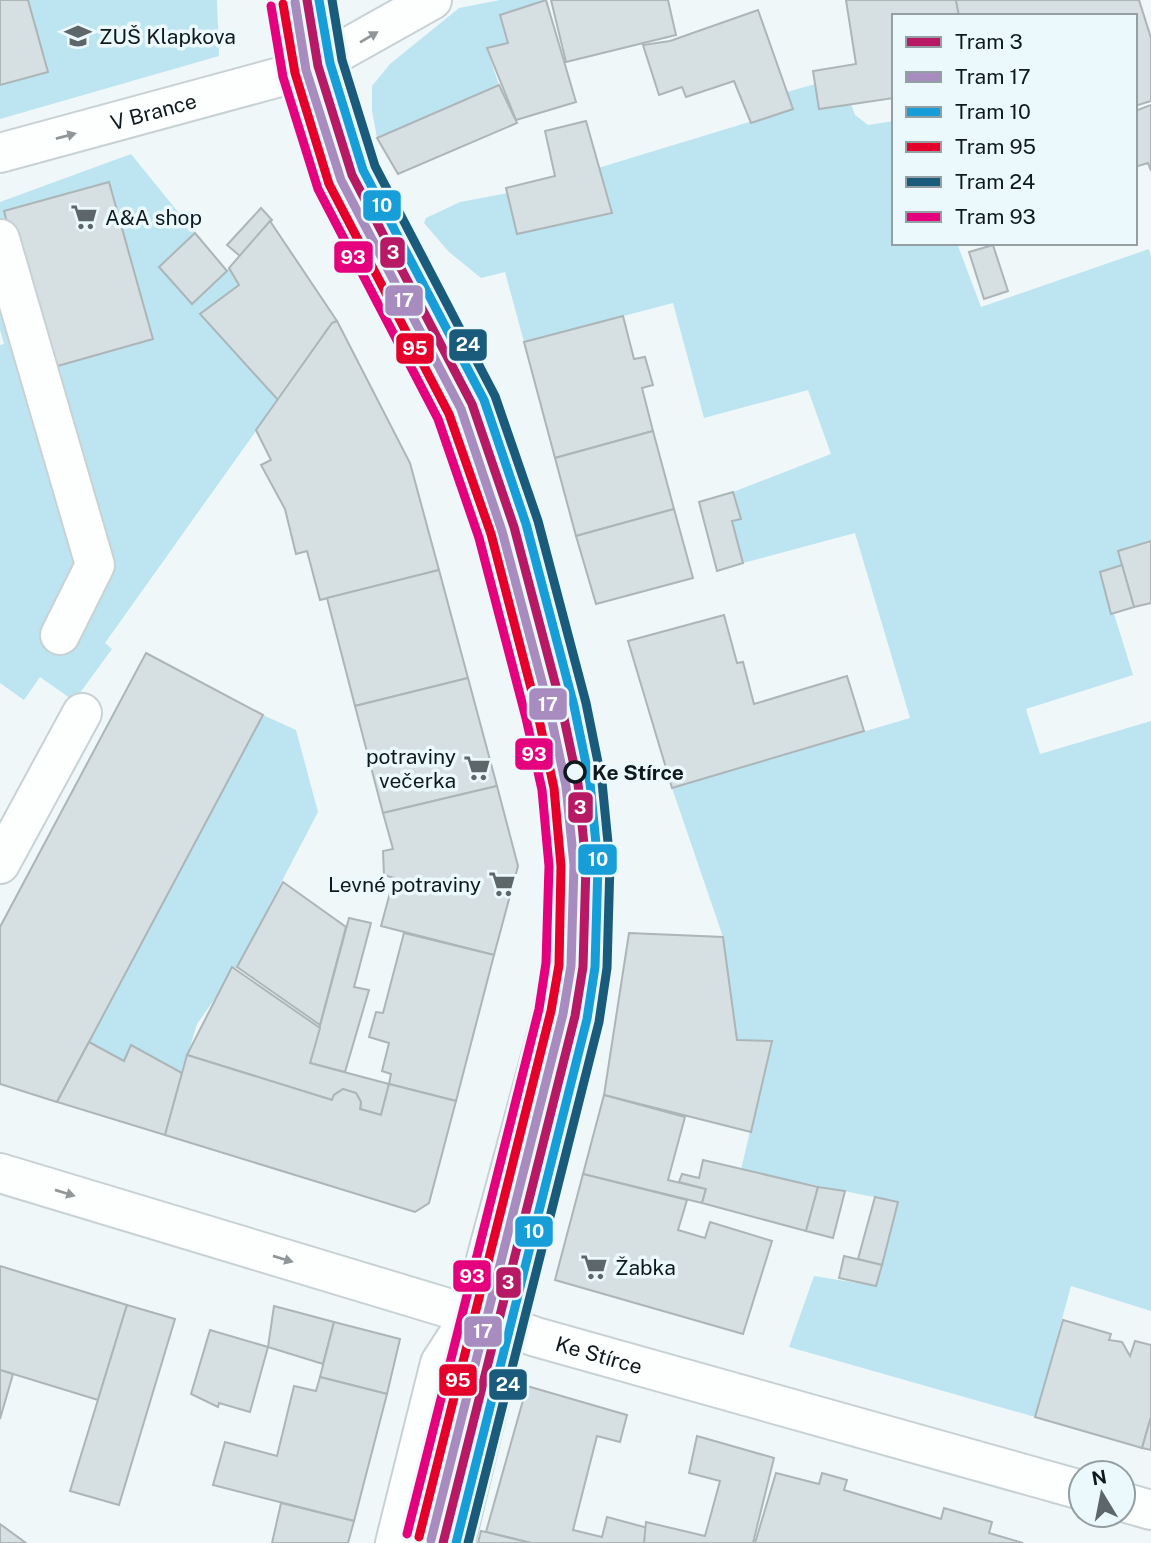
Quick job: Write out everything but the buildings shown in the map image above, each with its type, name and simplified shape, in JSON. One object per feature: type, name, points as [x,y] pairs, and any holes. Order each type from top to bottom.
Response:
[{"type":"street","points":[[302,0],[309,69],[330,146],[439,352],[504,548],[567,785],[571,865],[563,964],[471,1315],[440,1363],[395,1543]]},
{"type":"street","points":[[309,69],[317,0]]},
{"type":"street","name":"V Brance","points":[[0,153],[309,69],[432,0]]},
{"type":"street","points":[[0,239],[95,565],[61,635]]},
{"type":"street","points":[[0,864],[82,713]]},
{"type":"street","name":"Ke Stírce","points":[[0,1173],[536,1337],[1067,1486]]},
{"type":"street","points":[[455,1543],[496,1373],[471,1315]]},
{"type":"shaded area","name":"ZUŠ Klapkova","points":[[28,0],[217,0],[219,56],[0,119],[0,85],[48,72]]},
{"type":"shaded area","points":[[500,0],[546,0],[500,15],[508,43],[487,49],[499,85],[377,138],[372,111],[372,86],[390,64],[459,8]]},
{"type":"shaded area","points":[[815,84],[851,104],[855,115],[868,125],[892,121],[892,245],[958,245],[981,307],[1149,249],[1151,257],[1151,541],[1118,551],[1122,565],[1101,572],[1133,675],[1026,709],[1040,754],[1151,721],[1151,1311],[1071,1286],[1035,1417],[789,1347],[814,1276],[876,1286],[898,1202],[741,1170],[771,1041],[737,1040],[723,937],[672,788],[910,718],[855,533],[743,563],[732,521],[740,519],[733,492],[831,454],[808,390],[704,418],[673,303],[524,342],[505,272],[481,278],[449,252],[424,223],[426,218],[460,202],[508,193],[517,234],[611,214],[598,168],[792,109],[787,92]]},
{"type":"shaded area","points":[[131,154],[195,233],[159,268],[192,304],[229,268],[239,285],[201,314],[278,400],[105,643],[112,649],[74,701],[40,677],[24,700],[0,683],[0,345],[4,344],[0,330],[0,202]]},
{"type":"shaded area","points":[[263,715],[296,730],[318,812],[237,967],[197,1024],[182,1073],[131,1046],[124,1061],[89,1042]]},
{"type":"tram line","name":"3","points":[[307,0],[318,66],[352,175],[472,404],[514,527],[562,709],[578,784],[586,865],[583,967],[575,1016],[443,1543]]},
{"type":"tram line","name":"10","points":[[319,0],[330,63],[363,170],[484,400],[526,524],[574,706],[590,783],[598,864],[595,967],[587,1019],[456,1543]]},
{"type":"tram line","name":"24","points":[[332,0],[342,60],[375,166],[495,396],[538,521],[586,703],[602,782],[610,863],[607,968],[599,1022],[468,1543]]},
{"type":"tram line","name":"17","points":[[295,2],[306,70],[341,180],[461,409],[502,531],[550,712],[566,786],[574,865],[571,966],[563,1014],[431,1540]]},
{"type":"tram line","name":"95","points":[[283,4],[295,73],[329,184],[449,414],[491,534],[554,788],[561,866],[559,965],[551,1011],[419,1537]]},
{"type":"tram line","name":"93","points":[[271,6],[283,77],[318,189],[438,419],[479,538],[542,790],[549,866],[546,963],[539,1009],[407,1534]]},
{"type":"place","name":"ZUŠ Klapkova","points":[[78,36]]},
{"type":"place","name":"A&A shop","points":[[84,217]]},
{"type":"place","name":"potraviny večerka","points":[[477,768]]},
{"type":"place","name":"Ke Stírce","points":[[575,772]]},
{"type":"place","name":"Levné potraviny","points":[[502,884]]},
{"type":"place","name":"Žabka","points":[[594,1267]]}]
